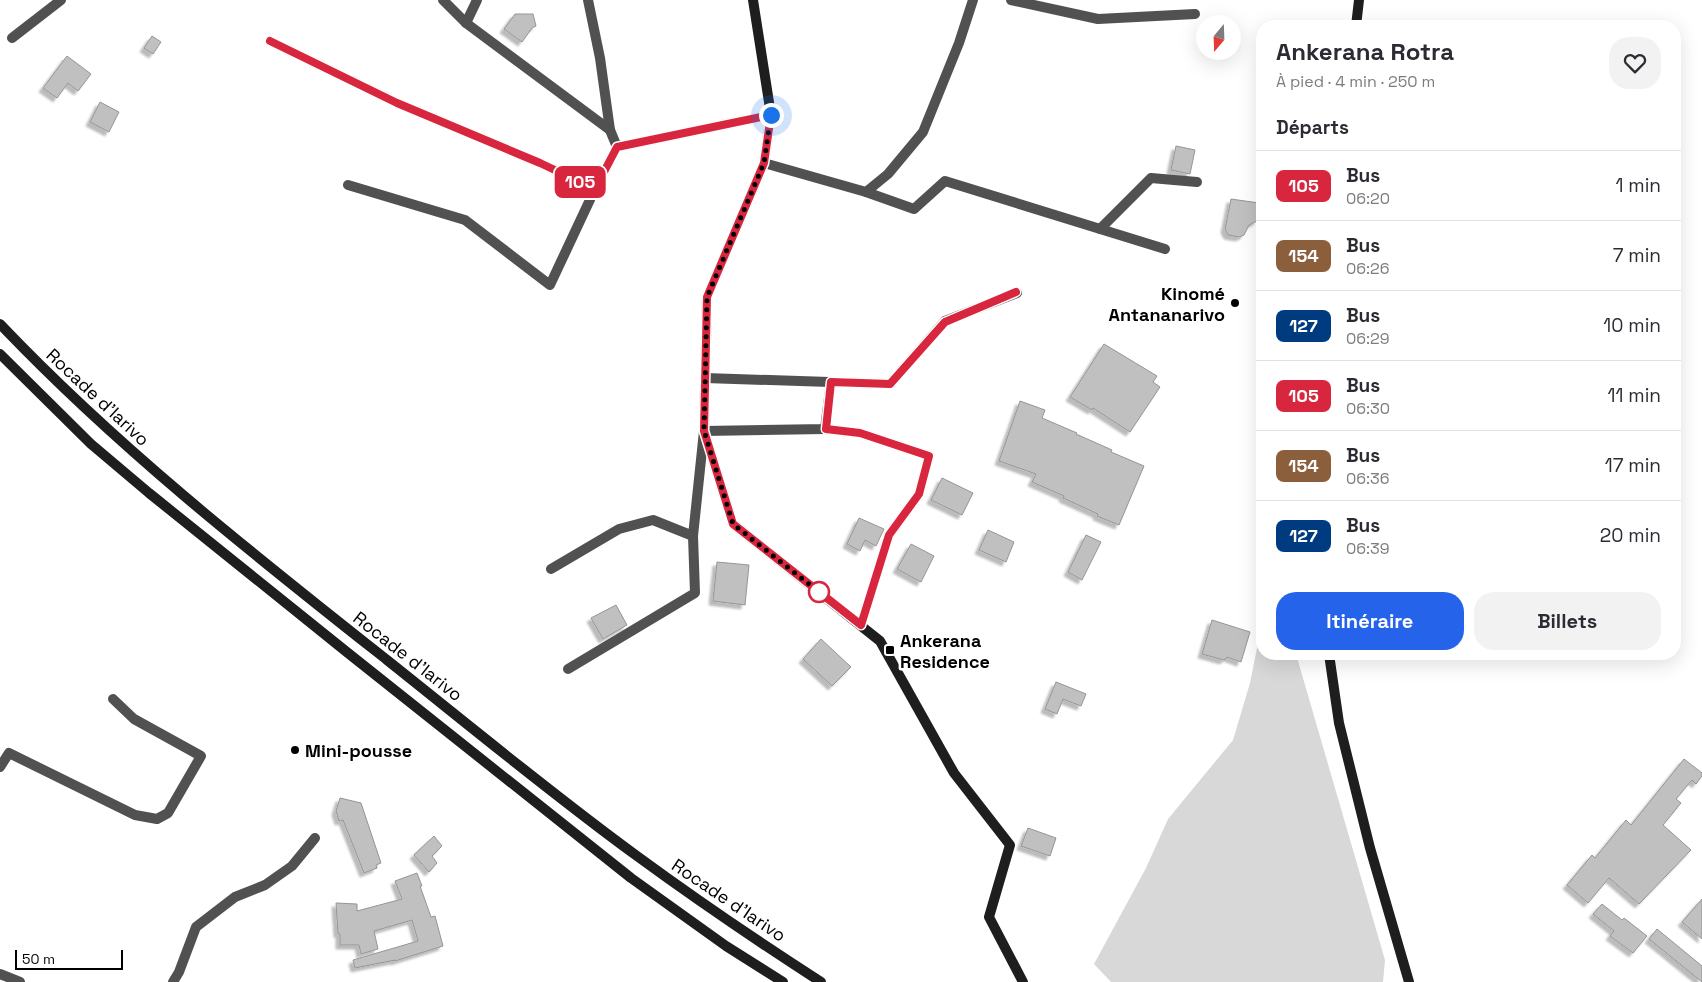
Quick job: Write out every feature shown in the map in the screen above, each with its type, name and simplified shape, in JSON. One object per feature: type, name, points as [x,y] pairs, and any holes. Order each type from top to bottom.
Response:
[{"type":"main road","points":[[753,0],[771,115],[764,163],[707,297],[704,431],[733,524],[880,641],[954,773],[1010,845],[989,917],[1023,982]]},
{"type":"main road","points":[[1357,20],[1359,0]]},
{"type":"main road","name":"Rocade d'Iarivo","points":[[0,324],[78,402],[179,493],[284,578],[636,855],[733,924],[821,982]]},
{"type":"main road","name":"Rocade d'Iarivo","points":[[0,354],[98,450],[348,654],[631,878],[726,946],[783,982]]},
{"type":"main road","points":[[1330,660],[1339,723],[1370,848],[1409,982]]},
{"type":"street","points":[[12,38],[62,0]]},
{"type":"street","points":[[443,0],[466,23],[610,130]]},
{"type":"street","points":[[466,23],[477,0]]},
{"type":"street","points":[[588,0],[600,58],[610,130],[617,147]]},
{"type":"street","points":[[866,192],[888,174],[923,132],[959,43],[973,0]]},
{"type":"street","points":[[1011,0],[1098,19],[1195,14]]},
{"type":"street","points":[[270,41],[397,103],[540,163],[595,189]]},
{"type":"street","points":[[617,147],[771,115]]},
{"type":"street","points":[[348,185],[465,220],[550,286],[595,189],[617,147]]},
{"type":"street","points":[[764,163],[866,192],[914,209],[945,181],[1165,249]]},
{"type":"street","points":[[1100,229],[1151,178],[1197,182]]},
{"type":"street","points":[[705,378],[890,384],[945,322],[1016,292]]},
{"type":"street","points":[[826,429],[831,382]]},
{"type":"street","points":[[568,670],[695,593],[694,536],[704,431],[826,429],[860,433],[929,456],[919,494],[889,535],[861,625]]},
{"type":"street","points":[[551,569],[619,529],[653,520],[694,536]]},
{"type":"street","points":[[0,767],[9,753],[135,815],[157,818],[168,813],[201,756],[134,719],[113,700]]},
{"type":"street","points":[[173,982],[196,927],[235,897],[265,884],[292,866],[315,838]]},
{"type":"street","points":[[0,974],[20,982]]},
{"type":"shaded area","points":[[1256,653],[1256,660],[1298,660],[1385,960],[1383,982],[1111,982],[1094,964],[1146,868],[1168,819],[1233,740],[1250,683]]},
{"type":"building","points":[[515,14],[533,14],[536,26],[532,28],[522,42],[504,29]]},
{"type":"building","points":[[152,36],[161,42],[153,54],[144,48]]},
{"type":"building","points":[[67,56],[91,74],[78,91],[68,83],[57,98],[43,88]]},
{"type":"building","points":[[100,102],[119,112],[109,132],[90,122]]},
{"type":"building","points":[[1176,146],[1195,150],[1190,174],[1171,170]]},
{"type":"building","points":[[1231,199],[1256,203],[1256,222],[1249,225],[1244,235],[1239,237],[1228,235],[1225,229]]},
{"type":"building","points":[[1104,344],[1157,376],[1153,382],[1160,387],[1130,432],[1093,408],[1092,410],[1070,397]]},
{"type":"building","points":[[1020,401],[1045,410],[1042,418],[1144,466],[1119,525],[1097,516],[1098,514],[1063,498],[1064,496],[1032,482],[1036,474],[999,461]]},
{"type":"building","points":[[942,478],[973,493],[962,515],[931,500]]},
{"type":"building","points":[[859,518],[884,529],[876,546],[865,540],[860,551],[847,544]]},
{"type":"building","points":[[988,530],[1014,542],[1006,562],[979,550]]},
{"type":"building","points":[[1086,535],[1101,542],[1082,580],[1068,572]]},
{"type":"building","points":[[911,544],[934,556],[921,582],[897,569]]},
{"type":"building","points":[[717,562],[749,565],[745,605],[713,601]]},
{"type":"building","points":[[616,605],[627,625],[603,639],[591,618]]},
{"type":"building","points":[[1212,620],[1250,632],[1241,662],[1227,657],[1224,660],[1202,654]]},
{"type":"building","points":[[821,639],[851,667],[832,686],[803,659]]},
{"type":"building","points":[[1056,682],[1086,694],[1081,706],[1063,699],[1057,714],[1045,709]]},
{"type":"building","points":[[1684,759],[1702,773],[1702,776],[1696,784],[1692,780],[1676,799],[1681,803],[1663,825],[1691,850],[1639,904],[1609,878],[1588,903],[1567,885],[1592,855],[1595,858],[1626,820],[1631,825]]},
{"type":"building","points":[[340,798],[361,803],[381,863],[376,865],[377,868],[364,873],[343,820],[339,821],[336,811]]},
{"type":"building","points":[[1028,828],[1056,838],[1050,856],[1021,846]]},
{"type":"building","points":[[434,836],[442,846],[432,856],[437,863],[429,872],[414,855]]},
{"type":"building","points":[[417,873],[431,917],[435,916],[443,946],[395,961],[355,968],[353,960],[418,941],[412,920],[374,931],[378,949],[361,954],[359,945],[340,945],[336,903],[357,904],[357,911],[402,899],[395,881]]},
{"type":"building","points":[[1702,899],[1702,939],[1682,922]]},
{"type":"building","points":[[1602,904],[1647,936],[1633,953],[1610,936],[1614,931],[1593,914]]},
{"type":"building","points":[[1657,929],[1702,966],[1702,982],[1649,939]]},
{"type":"bus line","name":"105","points":[[270,41],[397,103],[540,163],[595,189],[617,147],[771,115],[764,163],[707,297],[704,431],[733,524],[861,625],[889,535],[919,494],[929,456],[860,433],[826,429],[831,382],[890,384],[945,322],[1016,292]]},
{"type":"place","name":"Kinomé Antananarivo","points":[[1235,303]]},
{"type":"place","name":"Ankerana Residence","points":[[890,650]]},
{"type":"place","name":"Mini-pousse","points":[[295,750]]},
{"type":"route","points":[[771,115],[764,163],[707,297],[704,431],[733,524],[819,592]]}]
